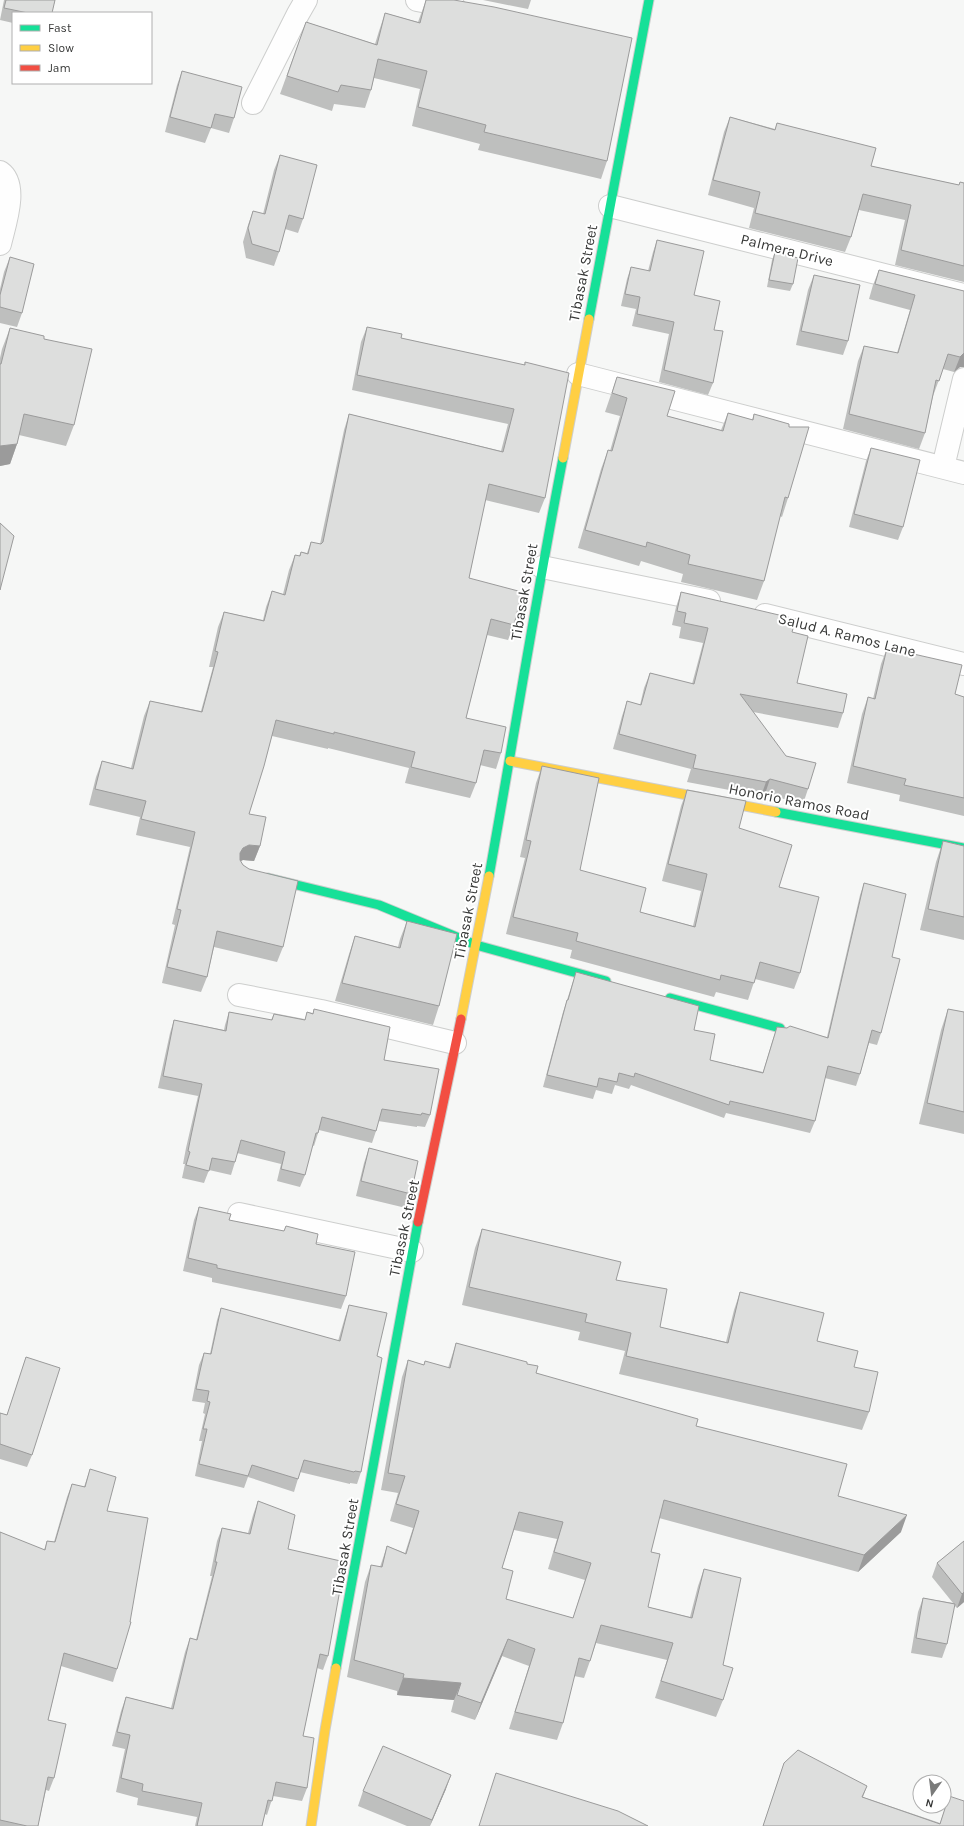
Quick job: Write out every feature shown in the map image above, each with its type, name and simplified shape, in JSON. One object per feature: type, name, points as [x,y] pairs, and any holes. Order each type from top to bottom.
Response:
[{"type":"street","points":[[253,103],[306,0]]},
{"type":"street","points":[[417,0],[475,11]]},
{"type":"street","name":"Tibasak Street","points":[[311,1826],[325,1730],[412,1251],[476,945],[510,762],[542,567],[610,206],[632,44],[649,0]]},
{"type":"street","points":[[0,172],[2,173],[9,188],[9,202],[0,244]]},
{"type":"street","name":"Palmera Drive","points":[[610,206],[964,295]]},
{"type":"street","points":[[578,374],[964,473]]},
{"type":"street","points":[[943,467],[964,379]]},
{"type":"street","points":[[542,567],[726,605]]},
{"type":"street","name":"Salud A. Ramos Lane","points":[[749,611],[964,664]]},
{"type":"street","name":"Honorio Ramos Road","points":[[510,762],[964,848]]},
{"type":"street","points":[[261,876],[379,905],[476,945],[613,982]]},
{"type":"street","points":[[239,995],[321,1011],[455,1043]]},
{"type":"street","points":[[659,995],[780,1028]]},
{"type":"street","points":[[240,1214],[412,1251]]},
{"type":"building","points":[[6,0],[55,0],[52,12],[23,12],[4,8]]},
{"type":"building","points":[[426,0],[454,0],[494,7],[632,38],[607,161],[484,132],[486,125],[418,107],[427,71],[378,59],[371,90],[341,85],[338,92],[287,76],[306,22],[377,45],[385,13],[420,23]]},
{"type":"building","points":[[182,71],[242,87],[234,118],[215,114],[211,128],[170,117]]},
{"type":"building","points":[[730,117],[775,130],[777,123],[876,148],[871,166],[959,185],[960,182],[964,183],[964,266],[901,250],[911,205],[863,194],[851,237],[755,213],[760,192],[713,180]]},
{"type":"building","points":[[280,155],[317,165],[303,219],[289,215],[279,252],[252,244],[248,228],[253,211],[265,214]]},
{"type":"building","points":[[657,240],[704,251],[694,295],[720,301],[714,330],[723,331],[713,383],[664,370],[674,322],[637,314],[640,297],[625,294],[631,267],[650,271]]},
{"type":"building","points":[[775,252],[798,258],[793,284],[769,280]]},
{"type":"building","points":[[10,257],[34,264],[22,313],[0,307],[0,295]]},
{"type":"building","points":[[879,270],[964,291],[964,353],[960,357],[948,354],[939,381],[936,380],[925,433],[849,414],[864,346],[898,353],[915,295],[875,284]]},
{"type":"building","points":[[814,275],[860,285],[848,341],[801,331]]},
{"type":"building","points":[[367,327],[402,334],[401,338],[525,365],[525,362],[569,373],[545,498],[489,484],[469,578],[522,592],[514,625],[491,619],[466,718],[506,727],[501,753],[484,750],[476,783],[411,767],[415,752],[334,732],[334,734],[276,720],[249,814],[266,817],[260,846],[249,845],[243,848],[240,853],[240,860],[243,865],[249,869],[298,881],[283,947],[217,931],[207,977],[167,967],[181,910],[177,909],[195,832],[141,819],[146,801],[95,789],[102,761],[133,769],[150,701],[202,712],[218,652],[215,651],[224,612],[264,621],[272,591],[285,595],[295,555],[300,556],[301,552],[308,554],[311,542],[321,544],[323,542],[349,414],[503,452],[514,409],[357,375]]},
{"type":"building","points":[[10,328],[44,336],[44,339],[92,349],[74,425],[24,414],[17,444],[0,446],[0,364]]},
{"type":"building","points":[[617,377],[675,391],[667,416],[723,431],[728,413],[753,420],[754,414],[789,424],[789,427],[809,427],[788,498],[785,497],[764,581],[688,564],[690,555],[647,542],[646,547],[585,530],[608,450],[612,451],[627,398],[612,393]]},
{"type":"building","points":[[871,448],[920,460],[903,527],[854,514]]},
{"type":"building","points":[[0,523],[14,536],[0,590]]},
{"type":"building","points":[[681,592],[796,619],[792,632],[808,636],[797,683],[847,694],[843,713],[740,694],[786,756],[816,763],[808,789],[770,779],[766,782],[693,768],[696,755],[619,734],[627,701],[641,705],[650,673],[694,684],[708,628],[684,623],[686,613],[677,611]]},
{"type":"building","points":[[887,648],[962,665],[955,694],[964,697],[964,798],[904,785],[906,779],[853,766],[868,697],[875,699]]},
{"type":"building","points":[[542,766],[599,778],[580,870],[646,888],[640,912],[695,927],[707,874],[668,864],[687,790],[746,801],[739,828],[792,845],[779,887],[819,897],[800,973],[760,962],[754,983],[721,975],[720,980],[576,941],[578,933],[513,917],[531,841],[526,840]]},
{"type":"building","points":[[943,841],[964,846],[964,917],[928,909]]},
{"type":"building","points":[[864,883],[906,894],[892,957],[900,959],[881,1033],[872,1030],[860,1074],[828,1066],[815,1121],[730,1101],[729,1105],[635,1073],[634,1077],[619,1073],[617,1082],[599,1078],[597,1087],[547,1075],[576,972],[699,1006],[694,1030],[715,1034],[710,1060],[763,1073],[777,1027],[787,1028],[790,1026],[828,1038]]},
{"type":"building","points":[[407,921],[457,934],[439,1006],[342,983],[355,936],[400,948]]},
{"type":"building","points":[[314,1009],[390,1027],[384,1060],[439,1069],[430,1115],[382,1109],[376,1131],[322,1117],[318,1133],[316,1133],[305,1175],[281,1169],[285,1152],[241,1140],[235,1162],[212,1158],[209,1171],[186,1165],[190,1152],[188,1151],[202,1084],[163,1076],[174,1020],[226,1031],[229,1012],[272,1020],[274,1014],[305,1020],[307,1012],[313,1014]]},
{"type":"building","points":[[948,1009],[964,1012],[964,1112],[927,1103]]},
{"type":"building","points":[[369,1148],[418,1161],[411,1194],[361,1181]]},
{"type":"building","points":[[199,1207],[231,1214],[229,1220],[284,1231],[286,1226],[318,1234],[316,1244],[355,1252],[346,1296],[217,1268],[217,1265],[188,1258]]},
{"type":"building","points":[[482,1229],[621,1262],[616,1280],[667,1289],[660,1327],[728,1343],[740,1292],[824,1313],[817,1341],[858,1351],[854,1367],[878,1372],[869,1412],[626,1356],[631,1333],[585,1322],[587,1314],[469,1287]]},
{"type":"building","points":[[349,1305],[387,1313],[377,1356],[382,1358],[361,1472],[354,1472],[304,1460],[298,1479],[252,1465],[248,1476],[199,1464],[207,1429],[203,1429],[210,1402],[207,1401],[209,1391],[196,1389],[204,1353],[211,1354],[221,1308],[340,1341]]},
{"type":"building","points":[[456,1343],[538,1366],[536,1373],[698,1419],[696,1426],[847,1464],[838,1496],[907,1515],[864,1555],[664,1500],[651,1552],[660,1554],[648,1607],[692,1618],[704,1569],[741,1578],[723,1665],[733,1668],[723,1700],[661,1681],[673,1643],[601,1625],[590,1661],[579,1658],[563,1723],[515,1712],[535,1649],[508,1639],[481,1703],[457,1695],[461,1683],[403,1678],[404,1674],[354,1660],[371,1565],[382,1567],[387,1546],[406,1554],[419,1511],[396,1504],[405,1476],[388,1473],[408,1360],[424,1365],[425,1361],[450,1368]],"holes":[[[519,1512],[563,1522],[554,1552],[591,1563],[573,1618],[506,1599],[513,1571],[502,1568]]]},
{"type":"building","points":[[26,1357],[60,1368],[32,1455],[0,1444],[0,1413],[7,1415]]},
{"type":"building","points":[[90,1469],[116,1477],[107,1511],[148,1518],[131,1622],[117,1669],[64,1653],[48,1720],[66,1724],[54,1778],[48,1777],[38,1826],[27,1826],[0,1820],[0,1532],[45,1550],[47,1541],[55,1542],[72,1484],[85,1487]]},
{"type":"building","points":[[258,1501],[295,1515],[288,1549],[345,1562],[328,1656],[320,1654],[303,1736],[314,1738],[307,1788],[276,1782],[272,1801],[268,1800],[262,1826],[197,1826],[202,1803],[142,1791],[143,1784],[121,1778],[130,1735],[117,1732],[126,1697],[173,1709],[190,1638],[197,1640],[217,1562],[215,1562],[222,1528],[250,1534]]},
{"type":"building","points":[[964,1541],[964,1592],[962,1594],[937,1563]]},
{"type":"building","points":[[923,1598],[955,1604],[947,1644],[916,1638]]},
{"type":"building","points":[[383,1746],[451,1775],[432,1820],[363,1791]]},
{"type":"building","points":[[798,1750],[867,1786],[862,1797],[940,1824],[943,1814],[952,1814],[952,1797],[964,1801],[964,1826],[763,1826],[784,1763]]},
{"type":"building","points":[[496,1773],[618,1811],[648,1826],[479,1826]]},
{"type":"traffic: fast","points":[[589,319],[649,0]]},
{"type":"traffic: fast","points":[[489,876],[563,458]]},
{"type":"traffic: fast","points":[[776,812],[964,848]]},
{"type":"traffic: fast","points":[[268,878],[379,905],[476,945],[606,981]]},
{"type":"traffic: fast","points":[[670,998],[780,1028]]},
{"type":"traffic: fast","points":[[336,1668],[418,1222]]},
{"type":"traffic: slow","points":[[563,458],[589,319]]},
{"type":"traffic: slow","points":[[510,761],[776,812]]},
{"type":"traffic: slow","points":[[461,1019],[489,876]]},
{"type":"traffic: slow","points":[[311,1826],[336,1668]]},
{"type":"traffic: jam","points":[[418,1222],[461,1019]]}]
